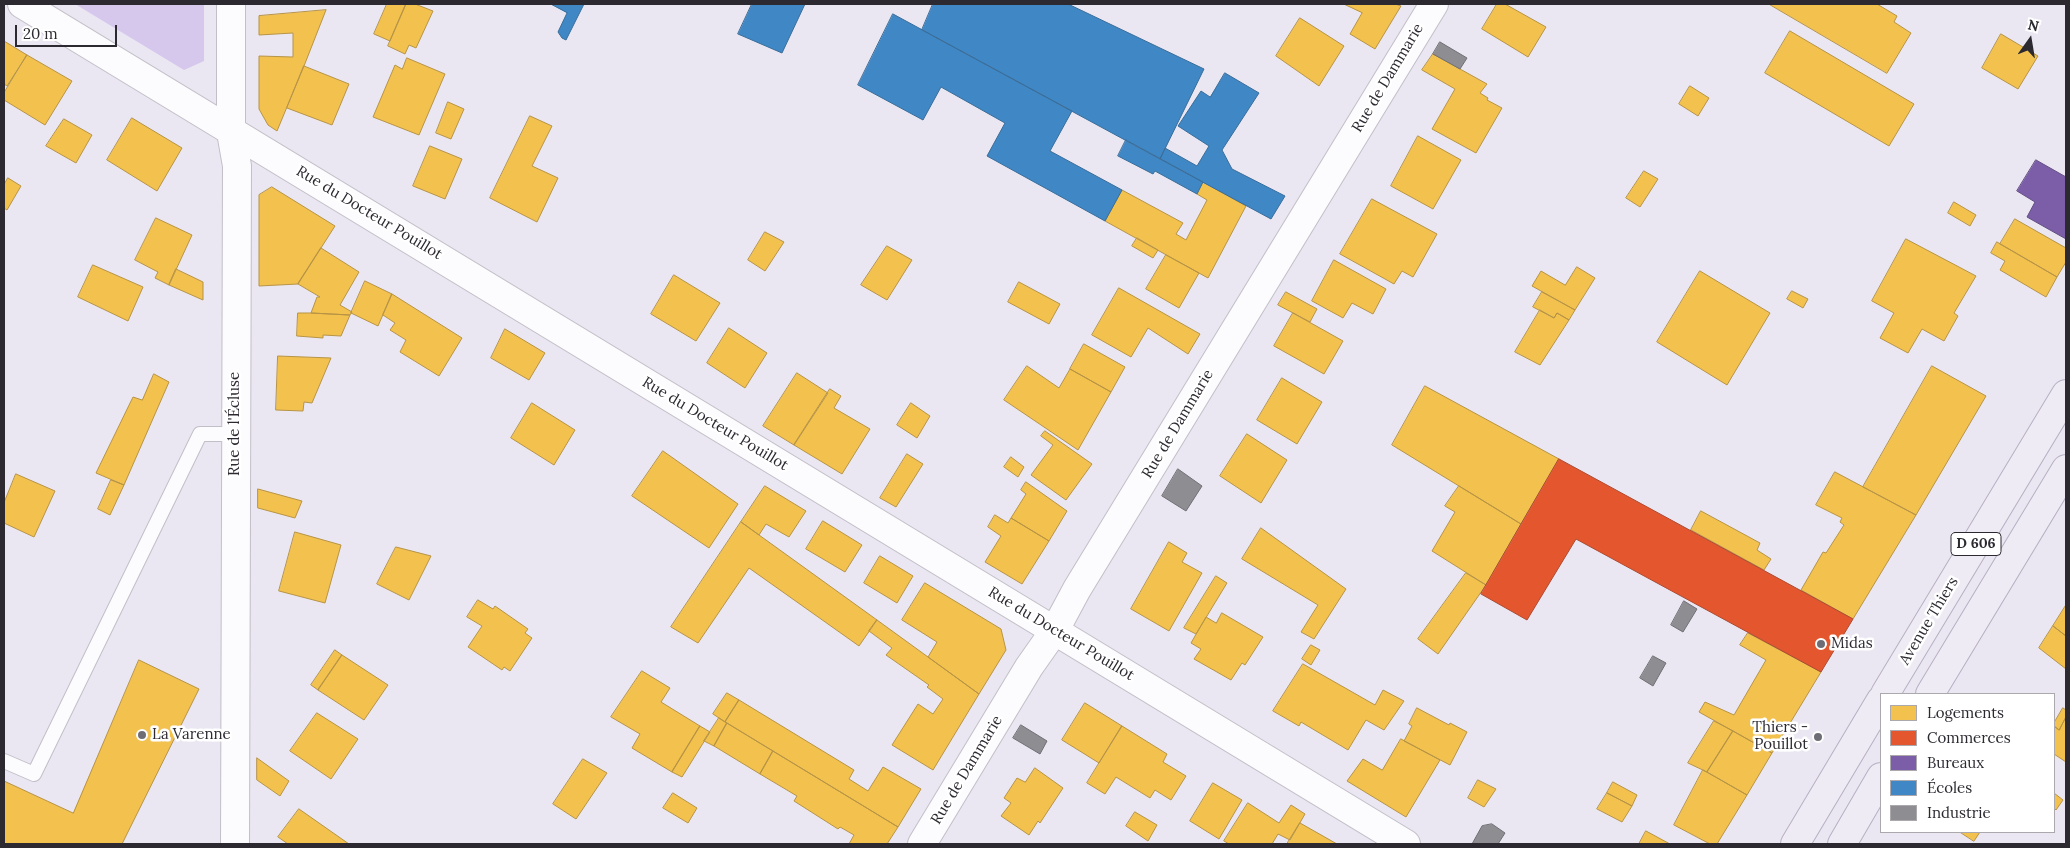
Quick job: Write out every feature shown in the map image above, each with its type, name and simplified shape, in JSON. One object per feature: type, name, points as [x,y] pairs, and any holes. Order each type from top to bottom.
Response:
[{"type":"main road","name":"Avenue Thiers","points":[[1886,693],[2066,394]]},
{"type":"main road","name":"D 606","points":[[1931,693],[2066,468]]},
{"type":"main road","points":[[1795,844],[1880,702]]},
{"type":"main road","points":[[1842,844],[1880,779]]},
{"type":"street","name":"Rue du Docteur Pouillot","points":[[22,4],[1406,844]]},
{"type":"street","name":"Rue de l'Écluse","points":[[231,4],[231,132],[237,166],[235,844]]},
{"type":"street","name":"Rue de Dammarie","points":[[922,844],[1029,667],[1055,630],[1077,589],[1434,4]]},
{"type":"lane","points":[[4,761],[34,774],[200,434],[235,434]]},
{"type":"shaded area","points":[[75,4],[204,4],[204,61],[184,70]]},
{"type":"building: Logements","points":[[387,4],[406,4],[390,41],[374,34]]},
{"type":"building: Logements","points":[[406,4],[415,4],[433,11],[416,48],[409,45],[405,54],[388,46]]},
{"type":"building: Logements","points":[[1344,4],[1395,4],[1401,6],[1375,49],[1350,34],[1362,13]]},
{"type":"building: Logements","points":[[1497,4],[1505,4],[1546,27],[1528,57],[1482,29]]},
{"type":"building: Logements","points":[[1769,4],[1877,4],[1897,16],[1894,22],[1911,33],[1887,73]]},
{"type":"building: Logements","points":[[326,10],[277,131],[268,125],[259,109],[259,56],[293,57],[293,33],[259,35],[259,16]]},
{"type":"building: Logements","points":[[1300,18],[1344,46],[1319,86],[1276,56]]},
{"type":"building: Logements","points":[[1790,31],[1914,104],[1889,146],[1765,73]]},
{"type":"building: Logements","points":[[2001,34],[2038,56],[2018,89],[1982,68]]},
{"type":"building: Logements","points":[[4,41],[27,55],[7,86],[4,84]]},
{"type":"building: Logements","points":[[1433,54],[1487,84],[1480,93],[1488,98],[1487,100],[1502,108],[1476,153],[1432,129],[1455,89],[1422,70]]},
{"type":"building: Logements","points":[[27,55],[72,81],[45,125],[4,100],[4,93]]},
{"type":"building: Logements","points":[[407,58],[445,74],[419,135],[373,117],[395,65],[402,69]]},
{"type":"building: Logements","points":[[304,66],[349,84],[332,125],[287,108]]},
{"type":"building: Logements","points":[[1690,86],[1709,98],[1698,116],[1679,104]]},
{"type":"building: Logements","points":[[448,102],[464,109],[451,139],[436,133]]},
{"type":"building: Logements","points":[[530,116],[552,126],[532,166],[558,178],[537,222],[490,198]]},
{"type":"building: Logements","points":[[132,118],[182,148],[157,191],[107,160]]},
{"type":"building: Logements","points":[[64,119],[92,135],[76,163],[46,146]]},
{"type":"building: Logements","points":[[1418,136],[1461,160],[1433,209],[1391,186]]},
{"type":"building: Logements","points":[[430,146],[462,159],[445,199],[413,186]]},
{"type":"building: Logements","points":[[1644,171],[1658,179],[1640,207],[1626,198]]},
{"type":"building: Logements","points":[[8,178],[21,186],[7,210],[4,208],[4,185]]},
{"type":"building: Logements","points":[[1203,182],[1246,206],[1208,278],[1105,221],[1122,190],[1183,223],[1176,234],[1186,240],[1207,200],[1197,194]]},
{"type":"building: Logements","points":[[272,187],[335,226],[298,284],[259,286],[259,195]]},
{"type":"building: Logements","points":[[1372,199],[1437,234],[1413,277],[1402,271],[1394,284],[1340,254]]},
{"type":"building: Logements","points":[[1954,202],[1976,215],[1970,226],[1948,213]]},
{"type":"building: Logements","points":[[156,218],[192,235],[169,285],[155,278],[158,272],[135,260]]},
{"type":"building: Logements","points":[[2015,219],[2066,248],[2066,262],[2057,277],[2000,244]]},
{"type":"building: Logements","points":[[765,232],[784,242],[765,271],[748,260]]},
{"type":"building: Logements","points":[[1137,238],[1158,250],[1153,258],[1132,246]]},
{"type":"building: Logements","points":[[1906,239],[1976,276],[1954,313],[1958,316],[1944,341],[1922,329],[1908,353],[1880,338],[1894,313],[1872,301]]},
{"type":"building: Logements","points":[[1997,242],[2057,277],[2046,297],[2000,270],[2005,261],[1991,253]]},
{"type":"building: Logements","points":[[887,246],[912,260],[887,300],[861,285]]},
{"type":"building: Logements","points":[[321,248],[359,272],[340,305],[352,312],[350,315],[311,313],[317,297],[320,297],[298,284]]},
{"type":"building: Logements","points":[[1166,255],[1199,273],[1179,308],[1146,289]]},
{"type":"building: Logements","points":[[1334,260],[1386,289],[1373,314],[1352,303],[1343,318],[1312,301]]},
{"type":"building: Logements","points":[[93,265],[143,287],[128,321],[78,297]]},
{"type":"building: Logements","points":[[1577,267],[1595,278],[1575,310],[1532,286],[1541,271],[1565,285]]},
{"type":"building: Logements","points":[[176,269],[203,282],[203,300],[169,285]]},
{"type":"building: Logements","points":[[1700,271],[1770,313],[1727,385],[1657,342]]},
{"type":"building: Logements","points":[[674,275],[720,303],[696,341],[651,314]]},
{"type":"building: Logements","points":[[365,281],[392,294],[378,326],[351,313]]},
{"type":"building: Logements","points":[[1019,282],[1060,304],[1049,324],[1008,302]]},
{"type":"building: Logements","points":[[1119,288],[1200,334],[1188,354],[1148,328],[1131,357],[1092,335]]},
{"type":"building: Logements","points":[[1792,291],[1808,299],[1803,308],[1787,299]]},
{"type":"building: Logements","points":[[1286,292],[1317,309],[1310,322],[1278,305]]},
{"type":"building: Logements","points":[[1542,292],[1575,310],[1569,320],[1557,313],[1554,318],[1533,307]]},
{"type":"building: Logements","points":[[392,294],[462,338],[439,376],[400,352],[406,340],[390,330],[395,323],[383,315]]},
{"type":"building: Logements","points":[[1540,310],[1554,318],[1557,313],[1569,320],[1540,365],[1515,352]]},
{"type":"building: Logements","points":[[298,313],[350,315],[341,336],[323,335],[323,338],[297,336]]},
{"type":"building: Logements","points":[[1293,313],[1343,341],[1324,374],[1274,346]]},
{"type":"building: Logements","points":[[729,328],[767,353],[745,388],[707,363]]},
{"type":"building: Logements","points":[[505,329],[545,353],[529,380],[491,358]]},
{"type":"building: Logements","points":[[1084,344],[1125,367],[1111,392],[1070,369]]},
{"type":"building: Logements","points":[[278,356],[331,358],[312,403],[304,402],[303,411],[276,410]]},
{"type":"building: Logements","points":[[1027,366],[1059,388],[1070,369],[1111,392],[1078,450],[1004,400]]},
{"type":"building: Logements","points":[[1932,366],[1986,396],[1916,515],[1863,487]]},
{"type":"building: Logements","points":[[797,373],[828,393],[794,445],[763,426]]},
{"type":"building: Logements","points":[[154,374],[169,382],[124,485],[96,473],[133,397],[142,400]]},
{"type":"building: Logements","points":[[1282,378],[1322,402],[1297,444],[1257,420]]},
{"type":"building: Logements","points":[[1425,386],[1559,459],[1521,524],[1392,445]]},
{"type":"building: Logements","points":[[830,389],[841,396],[834,408],[870,429],[842,474],[794,445]]},
{"type":"building: Logements","points":[[532,403],[575,430],[554,465],[511,438]]},
{"type":"building: Logements","points":[[911,403],[930,416],[917,438],[897,425]]},
{"type":"building: Logements","points":[[1045,431],[1092,464],[1066,500],[1031,475],[1053,445],[1041,436]]},
{"type":"building: Logements","points":[[1247,434],[1287,460],[1261,503],[1220,476]]},
{"type":"building: Logements","points":[[663,451],[738,504],[709,548],[632,496]]},
{"type":"building: Logements","points":[[907,454],[923,464],[896,507],[880,498]]},
{"type":"building: Logements","points":[[1011,457],[1024,467],[1018,477],[1004,467]]},
{"type":"building: Logements","points":[[1835,472],[1916,515],[1853,619],[1801,590],[1823,552],[1826,553],[1844,525],[1840,522],[1842,518],[1816,505]]},
{"type":"building: Logements","points":[[16,474],[55,491],[34,537],[4,523],[4,503]]},
{"type":"building: Logements","points":[[111,480],[124,485],[110,515],[98,509]]},
{"type":"building: Logements","points":[[1026,482],[1067,511],[1049,541],[1011,518],[1026,494],[1021,490]]},
{"type":"building: Logements","points":[[765,486],[806,511],[789,537],[766,524],[759,535],[741,522]]},
{"type":"building: Logements","points":[[1459,486],[1521,524],[1486,585],[1432,551],[1455,512],[1445,506]]},
{"type":"building: Logements","points":[[258,489],[302,501],[295,518],[258,508]]},
{"type":"building: Logements","points":[[1701,511],[1760,543],[1757,550],[1771,559],[1764,570],[1691,530]]},
{"type":"building: Logements","points":[[995,515],[1008,523],[1011,518],[1049,541],[1022,584],[985,562],[1001,536],[988,527]]},
{"type":"building: Logements","points":[[823,521],[862,545],[845,572],[806,549]]},
{"type":"building: Logements","points":[[741,522],[877,620],[859,646],[749,568],[698,643],[671,627]]},
{"type":"building: Logements","points":[[1261,528],[1346,589],[1314,639],[1301,632],[1318,605],[1242,559]]},
{"type":"building: Logements","points":[[295,532],[341,545],[325,603],[279,591]]},
{"type":"building: Logements","points":[[1169,542],[1187,553],[1182,562],[1202,573],[1169,631],[1131,609]]},
{"type":"building: Logements","points":[[396,547],[431,556],[409,600],[377,584]]},
{"type":"building: Logements","points":[[880,556],[913,576],[897,603],[864,583]]},
{"type":"building: Logements","points":[[1466,573],[1486,585],[1438,654],[1418,639]]},
{"type":"building: Logements","points":[[1216,576],[1227,583],[1196,634],[1184,628]]},
{"type":"building: Logements","points":[[925,583],[1001,629],[1006,650],[979,694],[928,657],[937,642],[902,620]]},
{"type":"building: Logements","points":[[478,600],[493,609],[495,606],[528,629],[525,633],[532,638],[510,671],[504,667],[502,670],[468,647],[482,626],[467,617]]},
{"type":"building: Logements","points":[[2066,605],[2066,636],[2053,626]]},
{"type":"building: Logements","points":[[1222,613],[1263,637],[1245,665],[1242,663],[1231,680],[1194,659],[1201,649],[1191,643],[1206,617],[1216,623]]},
{"type":"building: Logements","points":[[877,620],[979,694],[933,770],[892,745],[918,704],[933,714],[943,699],[927,687],[929,685],[886,655],[892,648],[869,631]]},
{"type":"building: Logements","points":[[2053,626],[2066,636],[2066,669],[2039,648]]},
{"type":"building: Logements","points":[[1748,633],[1821,672],[1772,753],[1699,712],[1705,702],[1734,715],[1766,660],[1740,645]]},
{"type":"building: Logements","points":[[1311,645],[1320,650],[1311,665],[1302,659]]},
{"type":"building: Logements","points":[[335,650],[342,655],[318,690],[311,685]]},
{"type":"building: Logements","points":[[342,655],[388,685],[364,720],[318,690]]},
{"type":"building: Logements","name":"La Varenne","points":[[139,660],[199,689],[122,844],[4,844],[4,781],[73,813]]},
{"type":"building: Logements","points":[[1303,664],[1375,705],[1383,690],[1404,701],[1384,730],[1366,720],[1348,750],[1301,722],[1299,726],[1273,711]]},
{"type":"building: Logements","points":[[642,671],[670,688],[661,702],[700,726],[672,772],[632,748],[640,734],[611,717]]},
{"type":"building: Logements","points":[[727,693],[739,700],[725,722],[713,714]]},
{"type":"building: Logements","points":[[739,700],[854,770],[849,779],[868,791],[883,767],[921,789],[898,827],[725,722]]},
{"type":"building: Logements","points":[[1085,703],[1122,726],[1099,763],[1062,740]]},
{"type":"building: Logements","points":[[1417,708],[1467,732],[1450,765],[1404,741],[1412,726],[1409,724]]},
{"type":"building: Logements","points":[[2063,708],[2066,710],[2066,717],[2059,730],[2055,727],[2055,721]]},
{"type":"building: Logements","points":[[317,713],[358,739],[331,779],[290,751]]},
{"type":"building: Logements","points":[[2066,717],[2066,762],[2055,755],[2055,727],[2059,730]]},
{"type":"building: Logements","points":[[719,718],[727,723],[714,746],[704,741]]},
{"type":"building: Logements","points":[[1714,721],[1733,731],[1707,772],[1688,763]]},
{"type":"building: Logements","points":[[727,723],[773,751],[760,774],[714,746]]},
{"type":"building: Logements","points":[[700,726],[710,732],[682,777],[672,772]]},
{"type":"building: Logements","points":[[1122,726],[1167,754],[1163,762],[1186,776],[1171,800],[1155,790],[1150,798],[1116,777],[1105,794],[1087,783]]},
{"type":"building: Logements","points":[[1733,731],[1772,753],[1747,795],[1707,772]]},
{"type":"building: Logements","points":[[1401,739],[1440,760],[1406,817],[1347,781],[1363,759],[1382,770]]},
{"type":"building: Logements","points":[[773,751],[898,827],[887,844],[849,844],[854,835],[840,827],[838,829],[794,801],[797,796],[760,774]]},
{"type":"building: Logements","points":[[257,758],[289,781],[280,796],[257,780]]},
{"type":"building: Logements","points":[[583,759],[607,773],[576,819],[553,804]]},
{"type":"building: Logements","points":[[1035,768],[1063,788],[1040,823],[1038,821],[1029,835],[1001,816],[1011,803],[1004,798],[1017,778],[1025,782]]},
{"type":"building: Logements","points":[[1703,770],[1747,795],[1717,844],[1710,844],[1674,825]]},
{"type":"building: Logements","points":[[1478,780],[1496,789],[1484,807],[1468,798]]},
{"type":"building: Logements","points":[[1613,782],[1637,795],[1632,806],[1607,793]]},
{"type":"building: Logements","points":[[1213,783],[1242,800],[1219,839],[1190,821]]},
{"type":"building: Logements","points":[[673,793],[697,808],[688,823],[663,808]]},
{"type":"building: Logements","points":[[1607,793],[1632,806],[1622,822],[1597,809]]},
{"type":"building: Logements","points":[[2055,794],[2063,800],[2055,809]]},
{"type":"building: Logements","points":[[1248,803],[1279,823],[1291,805],[1305,814],[1290,840],[1278,834],[1272,844],[1229,844],[1224,841]]},
{"type":"building: Logements","points":[[299,809],[349,844],[288,844],[278,837]]},
{"type":"building: Logements","points":[[1135,812],[1157,825],[1148,841],[1126,826]]},
{"type":"building: Logements","points":[[1300,823],[1337,844],[1287,844]]},
{"type":"building: Logements","points":[[1646,831],[1670,844],[1639,844]]},
{"type":"building: Logements","points":[[1962,833],[1979,833],[1974,841]]},
{"type":"building: Commerces","points":[[1559,459],[1853,619],[1821,672],[1576,539],[1527,620],[1481,594]]},
{"type":"building: Bureaux","points":[[2036,160],[2066,177],[2066,239],[2027,217],[2035,202],[2017,191]]},
{"type":"building: Écoles","points":[[551,4],[584,4],[566,40],[558,32],[567,13]]},
{"type":"building: Écoles","points":[[752,4],[805,4],[782,53],[738,34]]},
{"type":"building: Écoles","points":[[933,4],[1068,4],[1204,69],[1160,159],[922,30]]},
{"type":"building: Écoles","points":[[893,14],[1072,111],[1050,151],[1122,190],[1105,221],[987,156],[1005,123],[941,87],[923,120],[858,85]]},
{"type":"building: Écoles","points":[[1225,73],[1259,93],[1222,150],[1232,169],[1285,196],[1271,219],[1160,159],[1165,148],[1197,166],[1209,146],[1178,126],[1201,91],[1210,97]]},
{"type":"building: Écoles","points":[[1126,140],[1203,182],[1197,194],[1155,171],[1153,174],[1118,156]]},
{"type":"building: Industrie","points":[[1440,42],[1467,58],[1460,69],[1433,54]]},
{"type":"building: Industrie","points":[[1178,469],[1202,486],[1186,511],[1162,496]]},
{"type":"building: Industrie","points":[[1684,601],[1697,609],[1683,632],[1671,625]]},
{"type":"building: Industrie","points":[[1653,656],[1666,663],[1653,686],[1640,678]]},
{"type":"building: Industrie","points":[[1021,725],[1047,741],[1040,754],[1013,738]]},
{"type":"building: Industrie","points":[[1492,824],[1505,833],[1498,844],[1472,844],[1482,826]]},
{"type":"place","name":"Midas","points":[[1821,644]]},
{"type":"place","name":"La Varenne","points":[[142,735]]},
{"type":"place","name":"Thiers - Pouillot","points":[[1818,737]]}]
